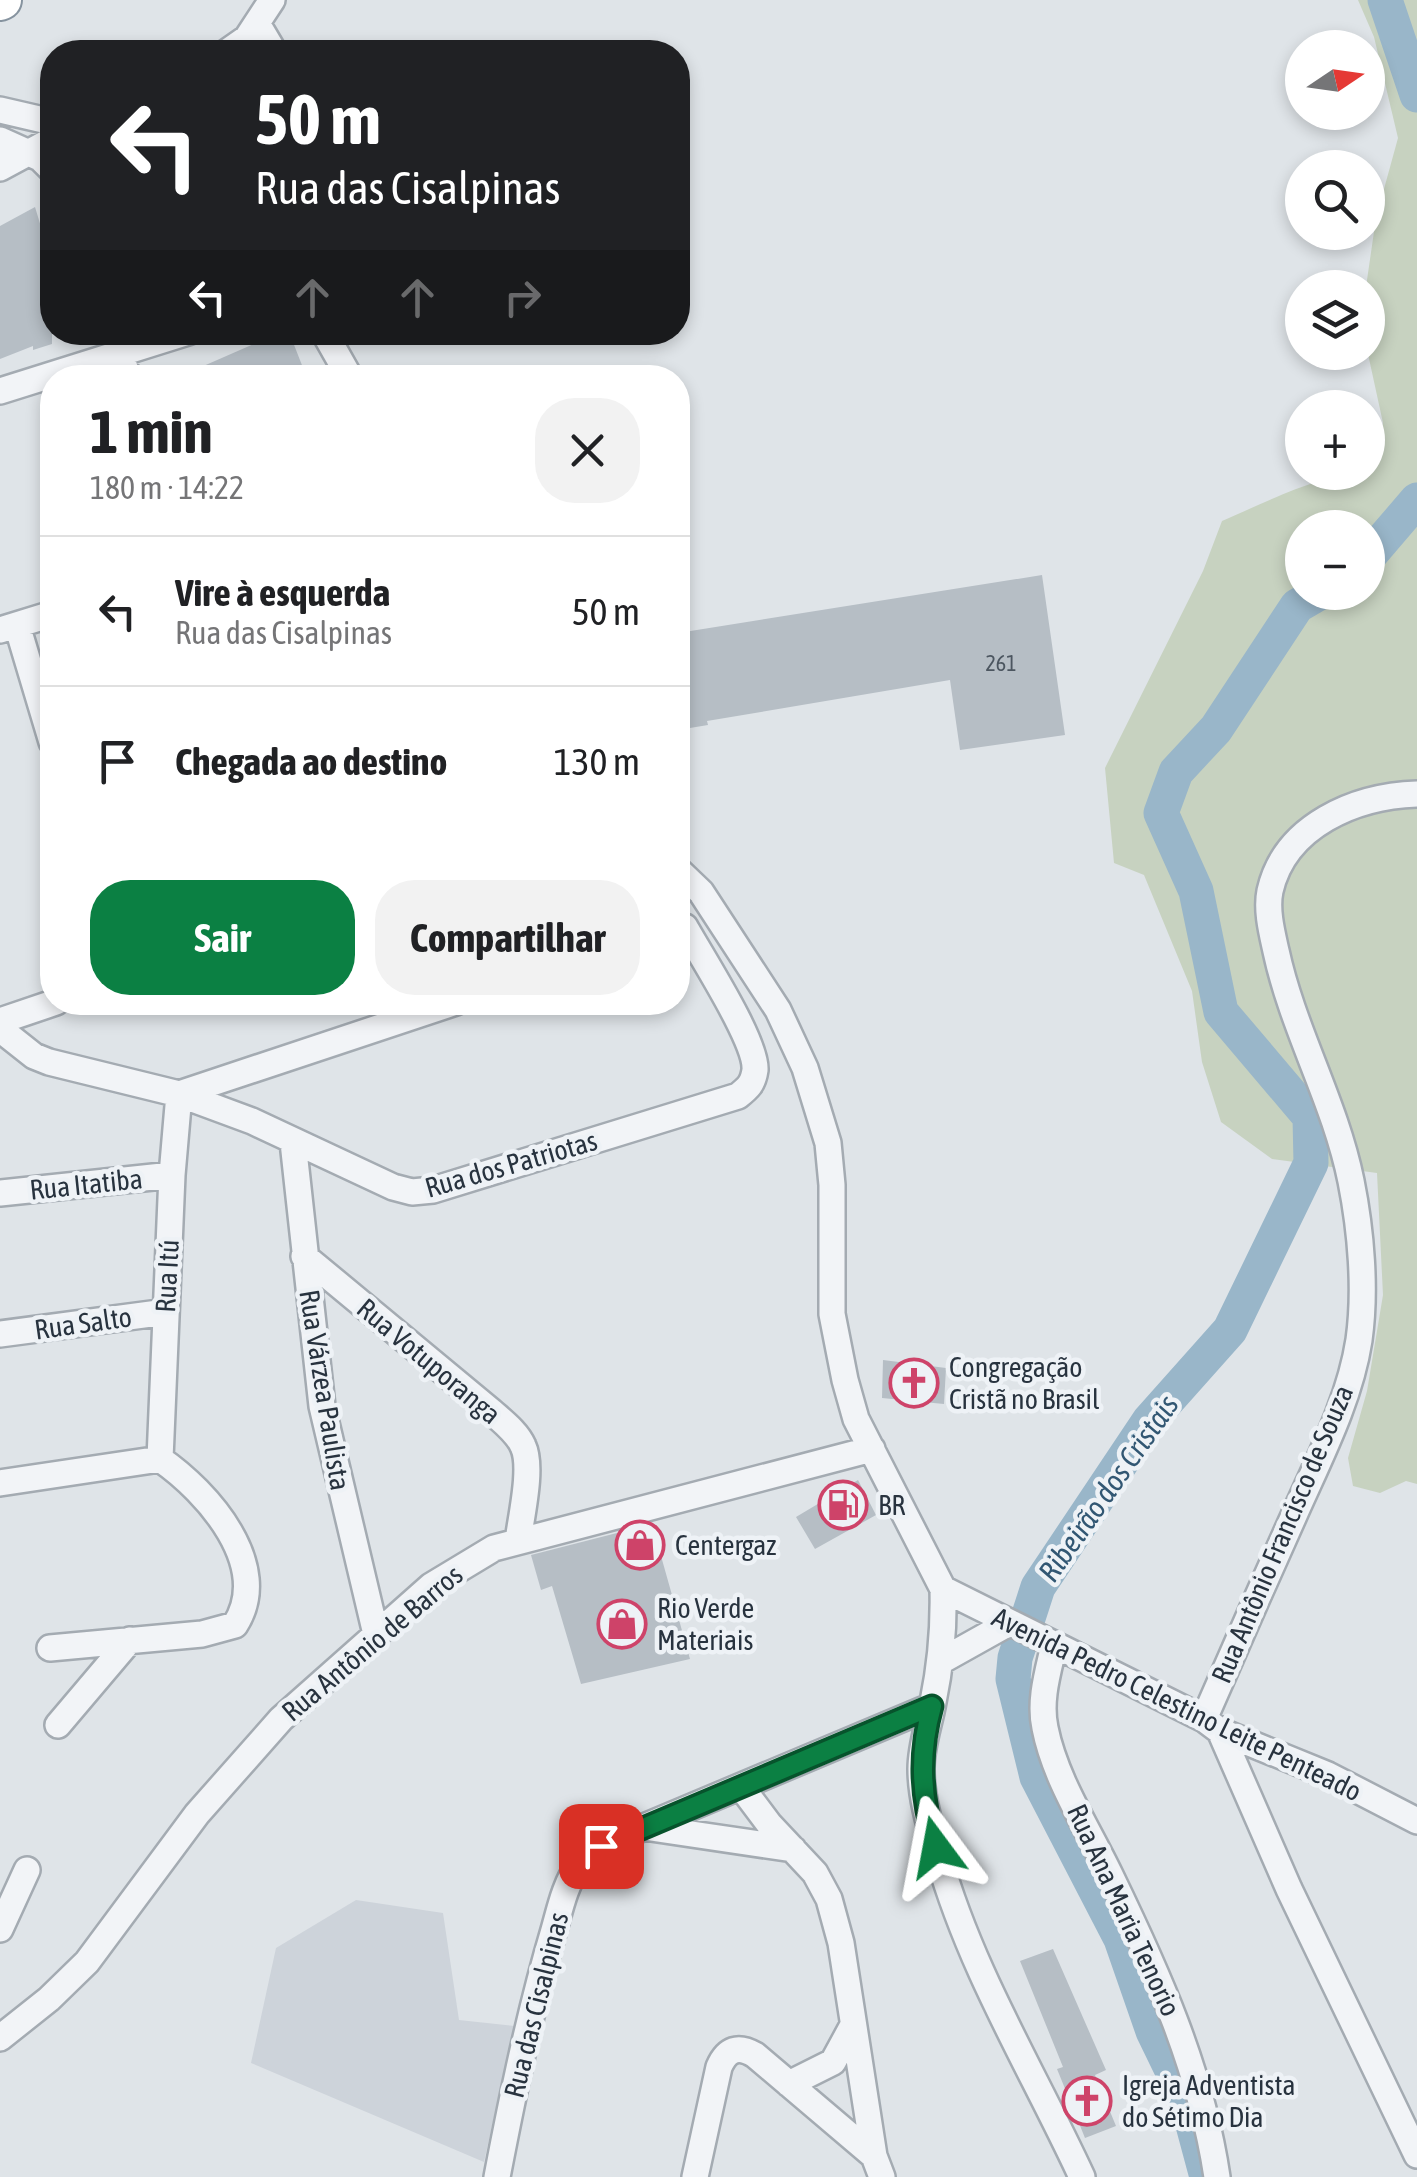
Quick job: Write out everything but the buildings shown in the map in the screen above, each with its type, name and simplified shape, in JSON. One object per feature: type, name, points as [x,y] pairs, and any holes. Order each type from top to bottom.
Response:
[{"type":"street","points":[[241,40],[258,25],[272,0]]},
{"type":"street","points":[[258,25],[267,40]]},
{"type":"street","points":[[0,110],[40,119]]},
{"type":"street","points":[[0,140],[40,146]]},
{"type":"street","points":[[0,168],[40,147]]},
{"type":"street","points":[[88,365],[150,345]]},
{"type":"street","points":[[0,392],[40,380]]},
{"type":"street","points":[[40,618],[8,628],[40,711]]},
{"type":"street","name":"Rua Antônio Francisco de Souza","points":[[1212,1725],[1326,1446],[1358,1341],[1358,1227],[1350,1178],[1318,1074],[1286,993],[1270,926],[1270,892],[1284,859],[1304,832],[1356,805],[1388,795],[1417,794]]},
{"type":"street","points":[[690,881],[701,892],[778,1010],[822,1117],[832,1185],[834,1341],[856,1419],[943,1589],[941,1662],[923,1740],[920,1772],[928,1822],[983,1978],[1082,2177]]},
{"type":"street","points":[[690,925],[715,915]]},
{"type":"street","name":"Rua dos Patriotas","points":[[0,1029],[34,1056],[49,1062],[179,1094],[252,1121],[394,1186],[412,1192],[433,1190],[738,1096],[751,1086],[755,1067],[750,1045],[690,943]]},
{"type":"street","points":[[0,1021],[40,1007]]},
{"type":"street","points":[[179,1094],[417,1015]]},
{"type":"street","name":"Rua Itú","points":[[160,1459],[179,1094]]},
{"type":"street","name":"Rua Várzea Paulista","points":[[293,1142],[322,1406],[376,1634]]},
{"type":"street","name":"Rua Itatiba","points":[[0,1192],[172,1175]]},
{"type":"street","name":"Rua Votuporanga","points":[[304,1256],[514,1433],[523,1445],[527,1461],[518,1541]]},
{"type":"street","name":"Rua Salto","points":[[0,1334],[166,1312]]},
{"type":"street","name":"Rua Antônio de Barros","points":[[0,2038],[87,1962],[218,1790],[282,1719],[458,1567],[494,1548],[518,1541],[872,1450]]},
{"type":"street","points":[[0,1483],[160,1459],[200,1490],[230,1533],[242,1561],[248,1589],[246,1608],[235,1625],[221,1630],[50,1648]]},
{"type":"street","name":"Avenida Pedro Celestino Leite Penteado","points":[[943,1589],[1212,1725],[1328,1775],[1417,1821]]},
{"type":"street","points":[[941,1662],[1011,1624]]},
{"type":"street","points":[[58,1725],[130,1640]]},
{"type":"street","name":"Rua Ana Maria Tenorio","points":[[1047,1642],[1044,1727],[1066,1785],[1164,1991],[1200,2096],[1217,2177]]},
{"type":"street","name":"Rua das Cisalpinas","points":[[497,2177],[514,2090],[565,1892],[586,1858],[601,1846],[644,1827],[932,1706]]},
{"type":"street","points":[[1212,1725],[1417,2155]]},
{"type":"street","points":[[742,1788],[815,1873],[830,1899],[841,1943],[878,2167]]},
{"type":"street","points":[[644,1827],[793,1849]]},
{"type":"street","points":[[0,1927],[26,1870]]},
{"type":"street","points":[[789,2084],[832,2062],[852,2027]]},
{"type":"street","points":[[699,2172],[719,2066],[725,2055],[736,2049],[746,2050],[789,2084],[878,2167]]},
{"type":"shaded area","points":[[356,1900],[443,1913],[459,2020],[514,2026],[484,2162],[251,2063],[276,1948]]},
{"type":"green space","points":[[1358,0],[1417,0],[1417,1484],[1406,1481],[1380,1493],[1353,1486],[1348,1458],[1367,1391],[1383,1295],[1377,1173],[1272,1159],[1221,1122],[1202,1062],[1192,991],[1144,875],[1114,863],[1105,768],[1203,571],[1222,521],[1295,490],[1385,490],[1385,390],[1376,390],[1371,370],[1385,370],[1385,270],[1368,270],[1371,250],[1385,250],[1385,185],[1398,138],[1385,83],[1385,30],[1371,30]]},
{"type":"waterway","name":"Ribeirão dos Cristais","points":[[1385,0],[1417,95]]},
{"type":"waterway","name":"Ribeirão dos Cristais","points":[[1385,537],[1417,500]]},
{"type":"waterway","name":"Ribeirão dos Cristais","points":[[1207,2177],[1186,2099],[1153,2031],[1121,1939],[1037,1777],[1013,1679],[1015,1658],[1038,1587],[1149,1421],[1230,1330],[1311,1163],[1310,1117],[1221,1012],[1196,891],[1161,813],[1176,772],[1216,729],[1294,610]]},
{"type":"place","name":"Congregação Cristã no Brasil","points":[[914,1383]]},
{"type":"place","name":"BR","points":[[843,1505]]},
{"type":"place","name":"Centergaz","points":[[640,1545]]},
{"type":"place","name":"Rio Verde Materiais","points":[[622,1624]]},
{"type":"place","name":"Igreja Adventista do Sétimo Dia","points":[[1087,2101]]},
{"type":"route","points":[[601,1846],[932,1706],[920,1772],[936,1847]]}]
